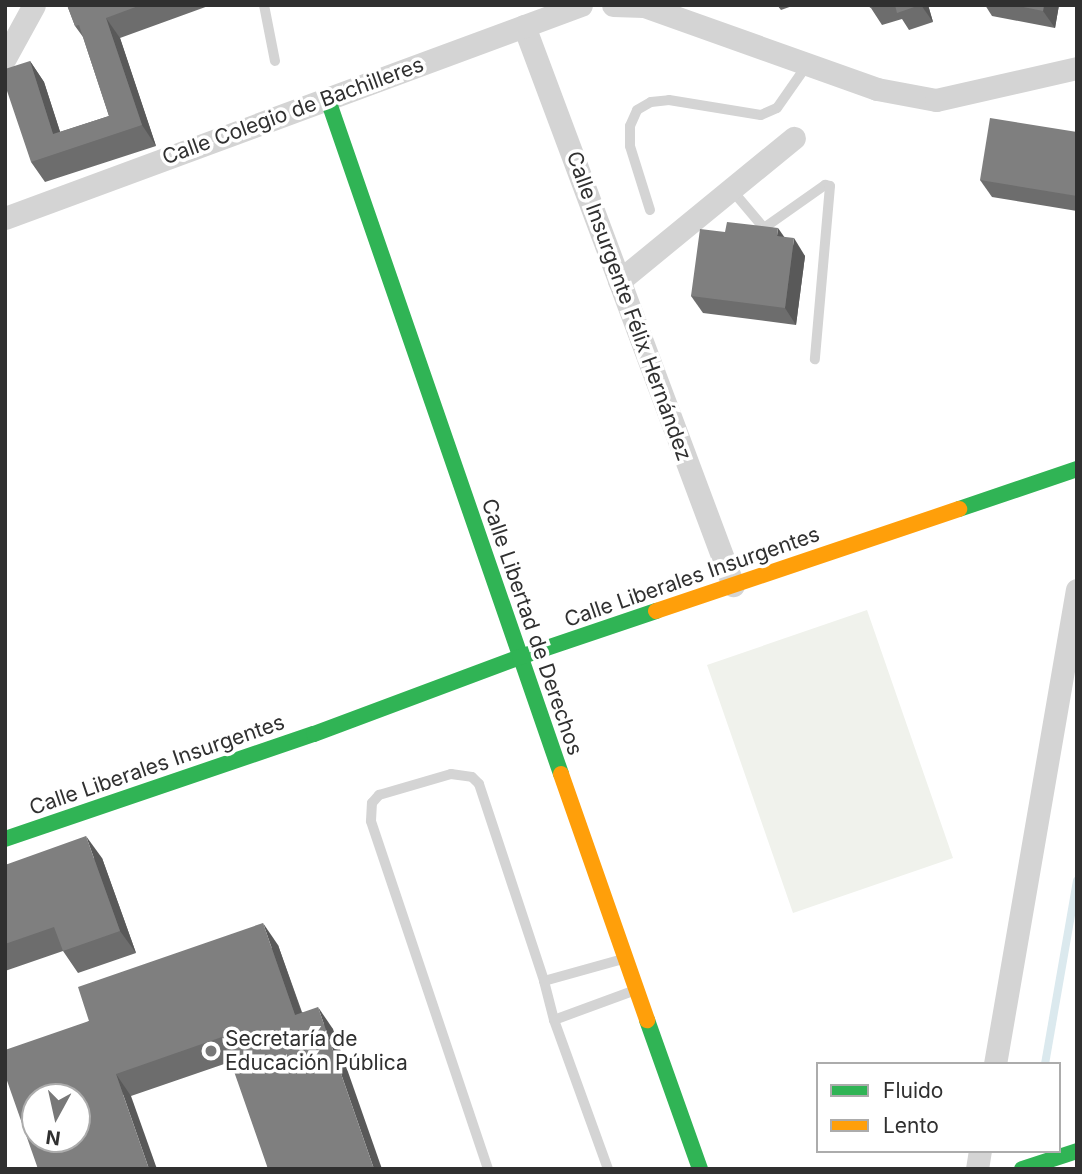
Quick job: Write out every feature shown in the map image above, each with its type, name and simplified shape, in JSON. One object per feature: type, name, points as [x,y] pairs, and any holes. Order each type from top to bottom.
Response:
[{"type":"street","points":[[5,58],[34,5]]},
{"type":"street","name":"Calle Colegio de Bachilleres","points":[[5,218],[581,5]]},
{"type":"street","points":[[613,5],[644,6],[877,89],[936,100],[1077,68]]},
{"type":"street","name":"Calle Insurgente Félix Hernández","points":[[524,26],[733,585]]},
{"type":"street","name":"Calle Libertad de Derechos","points":[[327,97],[700,1169]]},
{"type":"street","points":[[620,281],[794,138]]},
{"type":"street","name":"Calle Liberales Insurgentes","points":[[5,839],[314,734],[520,657],[1077,469]]},
{"type":"street","points":[[995,1062],[1077,590]]},
{"type":"street","points":[[1022,1169],[1064,1159]]},
{"type":"lane","points":[[264,5],[275,61]]},
{"type":"lane","points":[[650,210],[630,146],[630,126],[637,110],[651,102],[669,100],[761,115],[777,108],[807,65]]},
{"type":"lane","points":[[731,189],[764,228],[825,186],[831,186],[815,359]]},
{"type":"lane","points":[[488,1169],[371,821],[372,803],[379,795],[417,782],[462,775],[472,777],[478,784],[544,981],[554,1020],[608,1169]]},
{"type":"lane","points":[[544,981],[626,958]]},
{"type":"lane","points":[[554,1020],[637,990]]},
{"type":"shaded area","points":[[867,610],[953,858],[793,913],[707,665]]},
{"type":"building","points":[[67,5],[141,5],[106,18],[142,125],[31,162],[5,85],[5,69],[30,61],[53,134],[109,116],[79,25],[75,26]]},
{"type":"building","points":[[895,5],[920,5],[897,13]]},
{"type":"building","points":[[1014,5],[1044,5],[1043,11]]},
{"type":"building","points":[[990,118],[1077,132],[1077,196],[980,180]]},
{"type":"building","points":[[727,222],[778,228],[777,236],[794,238],[785,308],[691,296],[700,229],[725,232]]},
{"type":"building","points":[[86,836],[120,931],[63,951],[54,927],[5,944],[5,865]]},
{"type":"building","name":"Secretaría de Educación Pública","points":[[263,923],[295,1015],[318,1007],[374,1169],[268,1169],[222,1037],[116,1074],[149,1169],[38,1169],[32,1153],[91,1153],[91,1083],[21,1083],[21,1121],[5,1075],[5,1050],[89,1021],[78,987]]},
{"type":"waterway","points":[[1045,1062],[1077,881]]},
{"type":"traffic: fast","points":[[327,97],[561,774]]},
{"type":"traffic: fast","points":[[959,509],[1077,469]]},
{"type":"traffic: fast","points":[[5,839],[314,734],[520,657],[656,611]]},
{"type":"traffic: fast","points":[[647,1020],[700,1169]]},
{"type":"traffic: fast","points":[[1022,1169],[1077,1151]]},
{"type":"traffic: slow","points":[[656,611],[959,509]]},
{"type":"traffic: slow","points":[[561,774],[647,1020]]},
{"type":"place","name":"Secretaría de Educación Pública","points":[[211,1051]]}]
